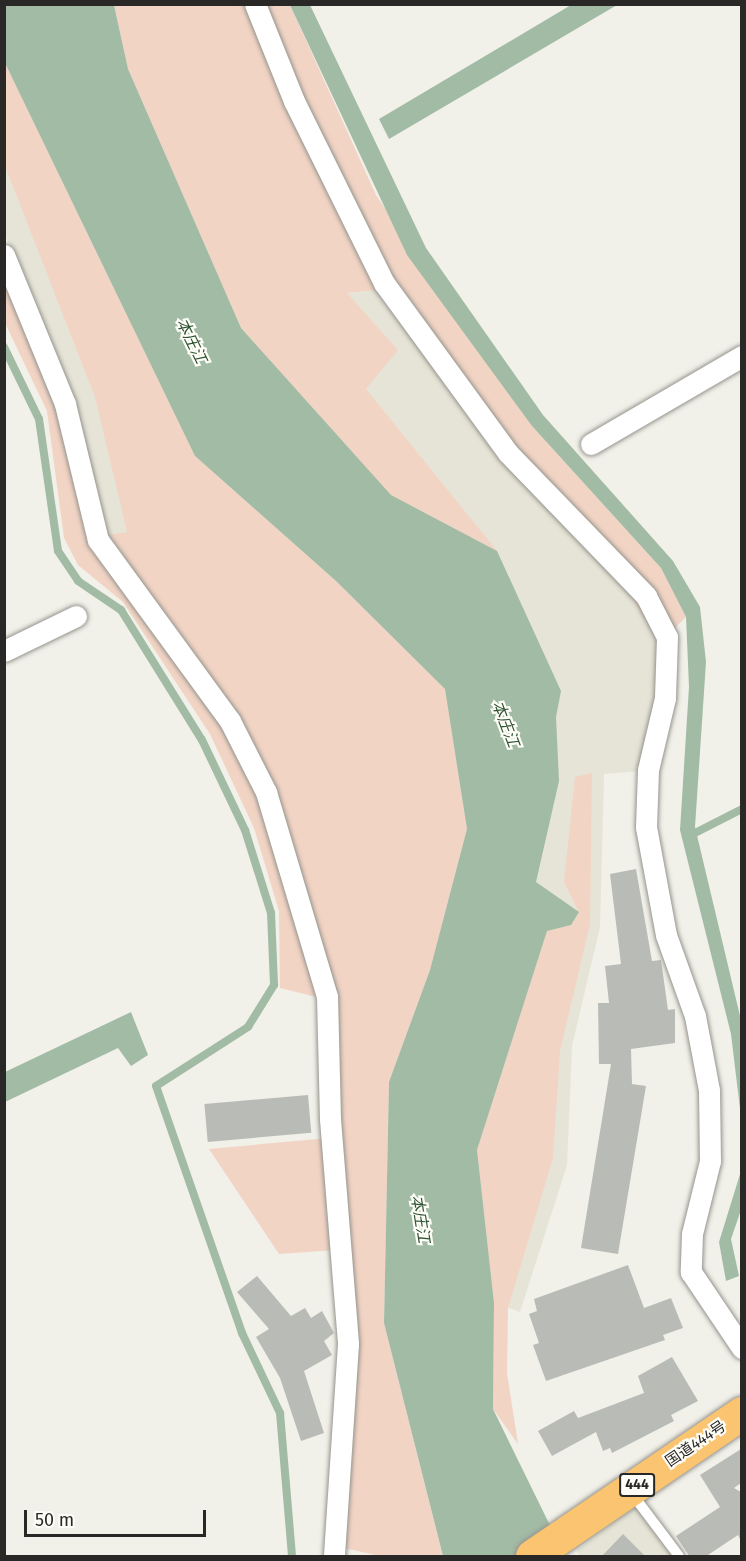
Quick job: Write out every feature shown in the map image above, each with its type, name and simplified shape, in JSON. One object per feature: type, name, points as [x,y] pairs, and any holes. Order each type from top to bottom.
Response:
[{"type":"highway","name":"国道444号","points":[[532,1557],[741,1413]]},
{"type":"street","points":[[255,4],[294,100],[384,284],[508,453],[646,596],[667,637],[665,698],[648,770],[646,827],[666,934],[695,1016],[709,1090],[710,1161],[692,1234],[691,1272],[741,1348]]},
{"type":"street","points":[[4,255],[65,404],[98,540],[230,721],[266,792],[327,996],[330,1119],[348,1344],[334,1557]]},
{"type":"street","points":[[591,444],[741,356]]},
{"type":"street","points":[[4,651],[76,616]]},
{"type":"lane","points":[[636,1499],[679,1557]]},
{"type":"shaded area","points":[[5,5],[114,5],[128,69],[347,293],[376,290],[500,459],[630,594],[659,644],[654,770],[604,774],[600,927],[572,1046],[567,1165],[520,1312],[494,1303],[389,1082],[430,970],[445,689],[336,581],[196,456],[128,533],[103,536],[70,400],[5,234]]},
{"type":"shaded area","points":[[114,5],[290,5],[376,195],[532,426],[661,568],[686,617],[659,644],[630,594],[500,459],[376,290],[347,293],[398,350],[366,389],[497,551],[391,495],[241,328],[128,69]]},
{"type":"shaded area","points":[[5,63],[195,456],[336,581],[445,689],[467,829],[430,970],[389,1082],[384,1323],[443,1556],[380,1556],[344,1548],[356,1340],[333,1001],[280,988],[279,911],[254,828],[210,734],[123,602],[78,565],[64,538],[47,411],[5,323],[4,270],[103,536],[127,532],[95,397],[5,166]]},
{"type":"shaded area","points":[[592,773],[590,924],[560,1051],[553,1158],[508,1308],[507,1373],[518,1444],[493,1409],[494,1303],[477,1150],[547,931],[571,925],[579,912],[564,882],[575,777]]},
{"type":"shaded area","points":[[328,1138],[336,1250],[279,1254],[209,1149]]},
{"type":"shaded area","points":[[637,1506],[675,1556],[579,1556],[577,1550]]},
{"type":"water","name":"本庄江","points":[[5,5],[114,5],[128,69],[241,328],[391,495],[497,551],[561,691],[556,717],[559,781],[536,882],[579,912],[571,925],[547,931],[477,1150],[494,1303],[493,1409],[565,1556],[443,1556],[384,1323],[389,1082],[430,970],[467,829],[445,689],[336,581],[195,456],[5,63]]},
{"type":"water","points":[[290,5],[310,5],[426,248],[543,415],[673,561],[700,607],[706,662],[695,827],[741,1020],[741,1117],[731,1034],[680,830],[689,687],[686,617],[661,568],[532,426],[407,255]]},
{"type":"water","points":[[571,5],[617,5],[389,139],[379,119]]},
{"type":"water","points":[[131,1012],[148,1055],[131,1066],[118,1048],[5,1102],[5,1072]]},
{"type":"water","points":[[741,1171],[741,1210],[731,1239],[739,1276],[726,1281],[719,1242]]},
{"type":"building","points":[[636,869],[652,961],[661,960],[668,1010],[675,1009],[675,1043],[631,1049],[632,1084],[646,1086],[618,1254],[581,1248],[611,1064],[599,1064],[598,1003],[609,1003],[605,966],[621,964],[610,874]]},
{"type":"building","points":[[308,1095],[311,1133],[208,1142],[204,1104]]},
{"type":"building","points":[[628,1265],[644,1308],[671,1298],[683,1328],[663,1335],[665,1340],[546,1381],[533,1345],[539,1343],[529,1314],[537,1311],[534,1299]]},
{"type":"building","points":[[257,1276],[291,1316],[305,1308],[311,1318],[322,1311],[334,1333],[324,1341],[332,1355],[304,1371],[324,1433],[301,1441],[280,1378],[256,1337],[269,1329],[237,1292]]},
{"type":"building","points":[[672,1357],[698,1401],[671,1415],[674,1421],[612,1453],[610,1448],[603,1451],[596,1432],[552,1456],[538,1431],[574,1411],[578,1418],[644,1393],[638,1376]]},
{"type":"building","points":[[741,1449],[741,1483],[734,1488],[741,1492],[741,1541],[738,1535],[705,1557],[690,1557],[676,1536],[720,1507],[700,1475]]},
{"type":"building","points":[[623,1534],[646,1557],[601,1557]]},
{"type":"waterway","points":[[4,347],[39,419],[58,551],[78,581],[121,610],[202,740],[245,830],[271,913],[274,985],[248,1027],[156,1086],[242,1333],[280,1413],[292,1556]]},
{"type":"waterway","points":[[689,836],[742,809]]}]
